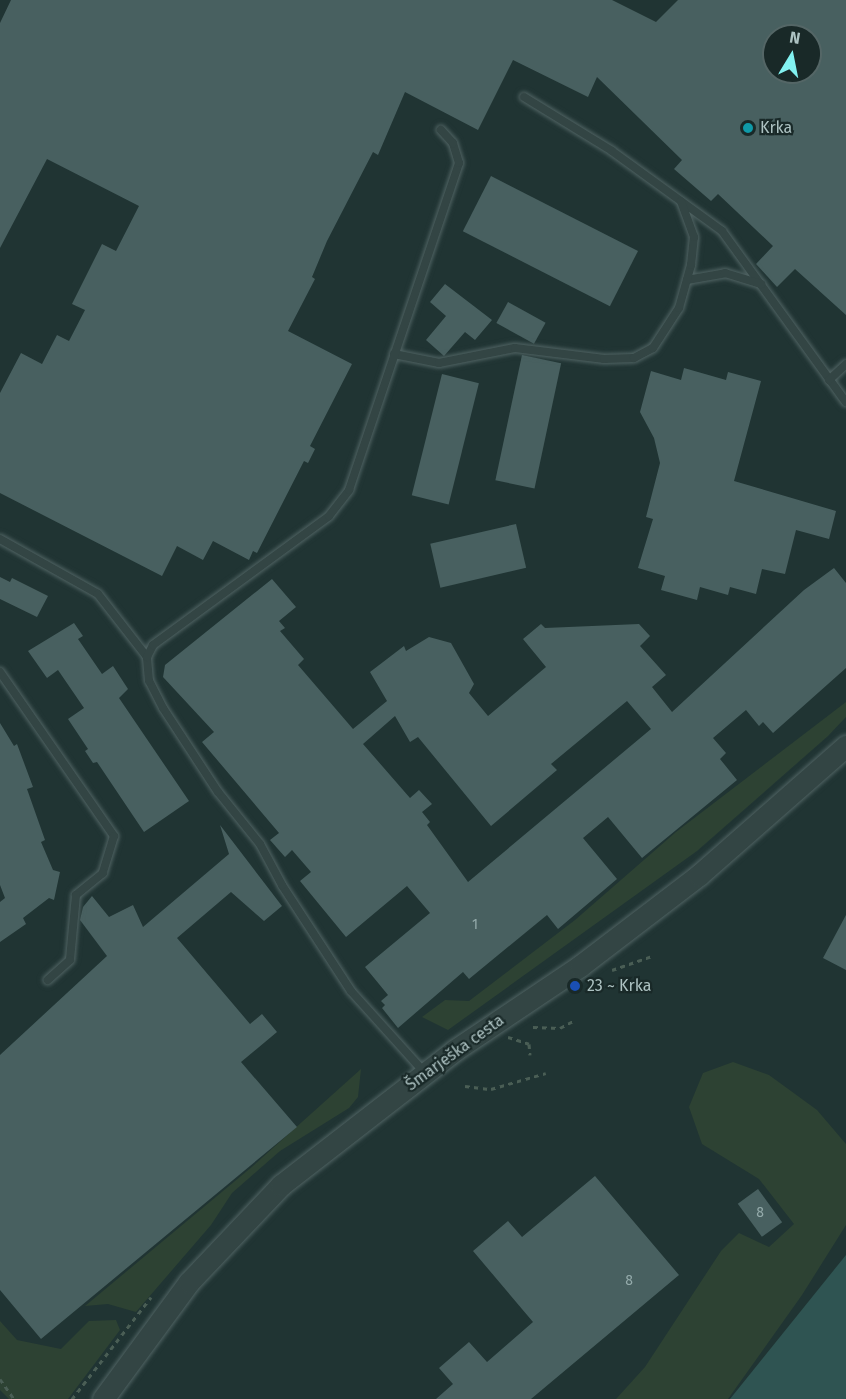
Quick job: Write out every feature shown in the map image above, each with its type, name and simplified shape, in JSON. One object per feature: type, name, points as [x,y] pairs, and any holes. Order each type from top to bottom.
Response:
[{"type":"street","name":"Šmarješka cesta","points":[[103,1399],[155,1324],[242,1223],[281,1185],[425,1073],[580,966],[699,875],[846,746]]},
{"type":"lane","points":[[524,97],[612,151],[722,231],[846,402]]},
{"type":"lane","points":[[425,1073],[351,991],[260,844],[218,792],[163,708],[149,681],[147,657],[153,645],[329,516],[348,490],[459,163],[453,143],[441,130]]},
{"type":"lane","points":[[394,354],[440,363],[515,348],[604,359],[634,358],[653,348],[680,308],[687,280],[694,237],[681,200]]},
{"type":"lane","points":[[687,280],[725,273],[761,284]]},
{"type":"lane","points":[[829,380],[846,364]]},
{"type":"lane","points":[[0,539],[98,594],[147,657]]},
{"type":"lane","points":[[0,672],[114,836],[103,873],[76,895],[70,960],[48,980]]},
{"type":"path","points":[[612,970],[652,956]]},
{"type":"path","points":[[533,1027],[560,1028],[574,1020]]},
{"type":"path","points":[[506,1036],[529,1044],[530,1054]]},
{"type":"path","points":[[465,1086],[491,1089],[546,1073]]},
{"type":"path","points":[[72,1399],[153,1295]]},
{"type":"path","points":[[0,1379],[14,1399]]},
{"type":"green space","points":[[846,702],[846,717],[828,736],[697,851],[448,1030],[422,1017],[445,1000],[469,1001],[575,920],[676,832]]},
{"type":"green space","points":[[733,1062],[769,1075],[817,1110],[846,1144],[846,1225],[802,1295],[728,1399],[616,1399],[645,1367],[721,1251],[739,1233],[769,1247],[794,1224],[759,1179],[702,1144],[689,1107],[703,1073]]},
{"type":"green space","points":[[361,1069],[358,1097],[349,1108],[280,1151],[232,1193],[211,1225],[136,1312],[108,1304],[85,1306],[253,1166]]},
{"type":"green space","points":[[116,1320],[120,1330],[68,1399],[9,1399],[0,1390],[0,1321],[17,1340],[61,1349],[89,1321]]},
{"type":"water","points":[[846,1255],[846,1399],[730,1399]]},
{"type":"building","points":[[11,0],[612,0],[656,22],[678,0],[846,0],[846,315],[795,269],[777,287],[756,264],[773,246],[718,194],[711,201],[674,169],[682,160],[597,77],[588,97],[513,60],[478,130],[405,92],[378,155],[373,152],[327,241],[312,277],[315,279],[288,331],[352,364],[310,446],[315,449],[308,463],[304,461],[257,553],[253,551],[249,560],[213,541],[203,560],[177,546],[162,576],[0,493],[0,393],[21,353],[42,364],[57,335],[69,341],[85,310],[72,304],[102,244],[116,251],[139,206],[47,159],[0,248],[0,23]]},
{"type":"building","points":[[491,176],[638,251],[610,306],[463,231]]},
{"type":"building","points":[[445,284],[492,320],[475,340],[465,332],[444,356],[426,340],[446,316],[430,302]]},
{"type":"building","points":[[508,302],[546,323],[534,344],[496,323]]},
{"type":"building","points":[[522,355],[561,363],[535,489],[495,480]]},
{"type":"building","points":[[684,368],[726,380],[728,372],[761,381],[734,481],[836,511],[829,539],[796,530],[785,574],[762,569],[756,594],[730,587],[728,595],[700,587],[697,600],[661,590],[665,576],[638,568],[653,519],[646,517],[660,463],[654,438],[640,412],[651,371],[681,380]]},
{"type":"building","points":[[442,374],[479,383],[449,504],[412,495]]},
{"type":"building","points":[[516,524],[526,568],[440,588],[430,544]]},
{"type":"building","points":[[834,568],[846,583],[846,668],[773,733],[763,722],[759,726],[746,710],[713,738],[726,753],[720,759],[737,780],[642,858],[608,817],[583,838],[617,879],[558,929],[547,915],[469,979],[463,972],[398,1028],[382,1008],[385,1005],[381,1001],[388,995],[365,967],[430,913],[407,886],[346,937],[300,881],[311,872],[292,850],[285,857],[270,840],[279,833],[202,742],[214,732],[163,677],[165,665],[272,579],[296,607],[279,621],[285,628],[280,631],[304,659],[298,665],[353,729],[387,701],[370,672],[404,646],[406,651],[429,637],[451,643],[474,684],[469,693],[488,716],[546,667],[523,639],[541,624],[545,628],[639,624],[650,636],[640,646],[666,675],[652,687],[672,712],[804,590]],"holes":[[[627,701],[651,729],[468,882],[427,825],[430,822],[422,812],[432,804],[419,790],[410,798],[363,744],[395,716],[410,742],[418,737],[491,826],[557,770],[551,764]]]},
{"type":"building","points":[[0,577],[10,582],[12,578],[48,596],[37,617],[0,599]]},
{"type":"building","points":[[74,623],[83,636],[78,639],[102,674],[113,666],[128,689],[119,698],[189,801],[144,832],[97,762],[93,763],[85,751],[88,749],[68,719],[84,708],[58,670],[47,678],[28,651]]},
{"type":"building","points":[[0,723],[14,746],[17,744],[33,787],[27,789],[45,840],[41,842],[53,870],[60,872],[54,900],[49,898],[23,918],[26,924],[0,942],[0,902],[5,898],[0,885]]},
{"type":"building","points":[[220,825],[282,906],[264,921],[231,892],[177,938],[250,1024],[262,1014],[277,1032],[241,1062],[297,1127],[41,1339],[0,1290],[0,1055],[107,956],[80,920],[83,907],[92,896],[109,917],[133,905],[143,927],[229,854]]},
{"type":"building","points":[[846,915],[846,970],[823,958]]},
{"type":"building","points":[[595,1176],[679,1275],[531,1399],[436,1399],[453,1384],[439,1368],[469,1342],[487,1362],[533,1322],[473,1251],[508,1221],[522,1237]]},
{"type":"building","points":[[758,1189],[782,1222],[762,1237],[738,1204]]},
{"type":"place","name":"Krka","points":[[748,128]]},
{"type":"place","name":"23 ~ Krka","points":[[575,986]]}]
